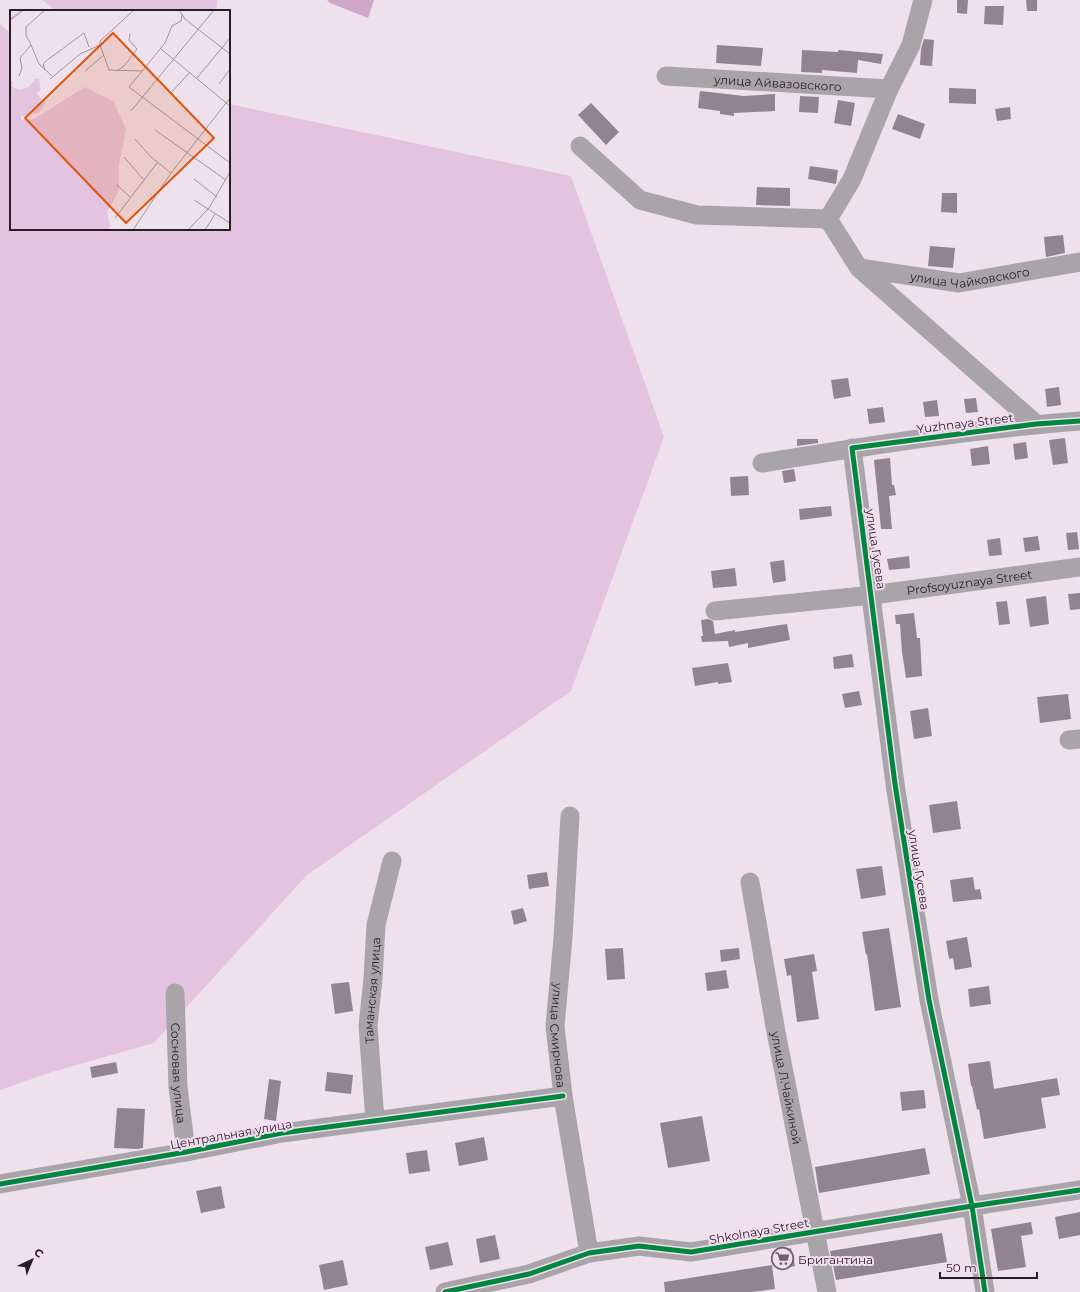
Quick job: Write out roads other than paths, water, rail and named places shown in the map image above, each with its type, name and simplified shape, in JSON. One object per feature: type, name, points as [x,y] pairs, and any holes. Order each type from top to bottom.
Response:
[{"type":"street","points":[[828,219],[852,179],[889,89],[911,45],[923,0]]},
{"type":"street","name":"улица Айвазовского","points":[[666,76],[889,89]]},
{"type":"street","points":[[580,146],[640,200],[697,215],[828,219]]},
{"type":"street","points":[[828,219],[859,268],[1036,424]]},
{"type":"street","name":"улица Чайковского","points":[[859,268],[960,283],[1080,262]]},
{"type":"street","name":"Yuzhnaya Street","points":[[762,463],[852,448],[1036,424],[1080,421]]},
{"type":"street","name":"улица Гусева","points":[[852,448],[895,784],[929,1000],[972,1206],[985,1292]]},
{"type":"street","name":"Profsoyuznaya Street","points":[[714,611],[872,595],[1080,567]]},
{"type":"street","name":"улица Смирнова","points":[[570,816],[563,938],[555,1026],[562,1096],[589,1253]]},
{"type":"street","name":"Таманская улица","points":[[375,1121],[368,1026],[373,979],[376,925],[392,861]]},
{"type":"street","name":"улица Л.Чайкиной","points":[[750,882],[776,1032],[827,1292]]},
{"type":"street","name":"Сосновая улица","points":[[175,993],[178,1086],[186,1152]]},
{"type":"street","name":"Центральная улица","points":[[0,1184],[282,1134],[562,1096]]},
{"type":"street","name":"Shkolnaya Street","points":[[445,1292],[529,1274],[589,1253],[639,1246],[691,1252],[1078,1187]]},
{"type":"place","name":"Бригантина","points":[[783,1259]]}]
